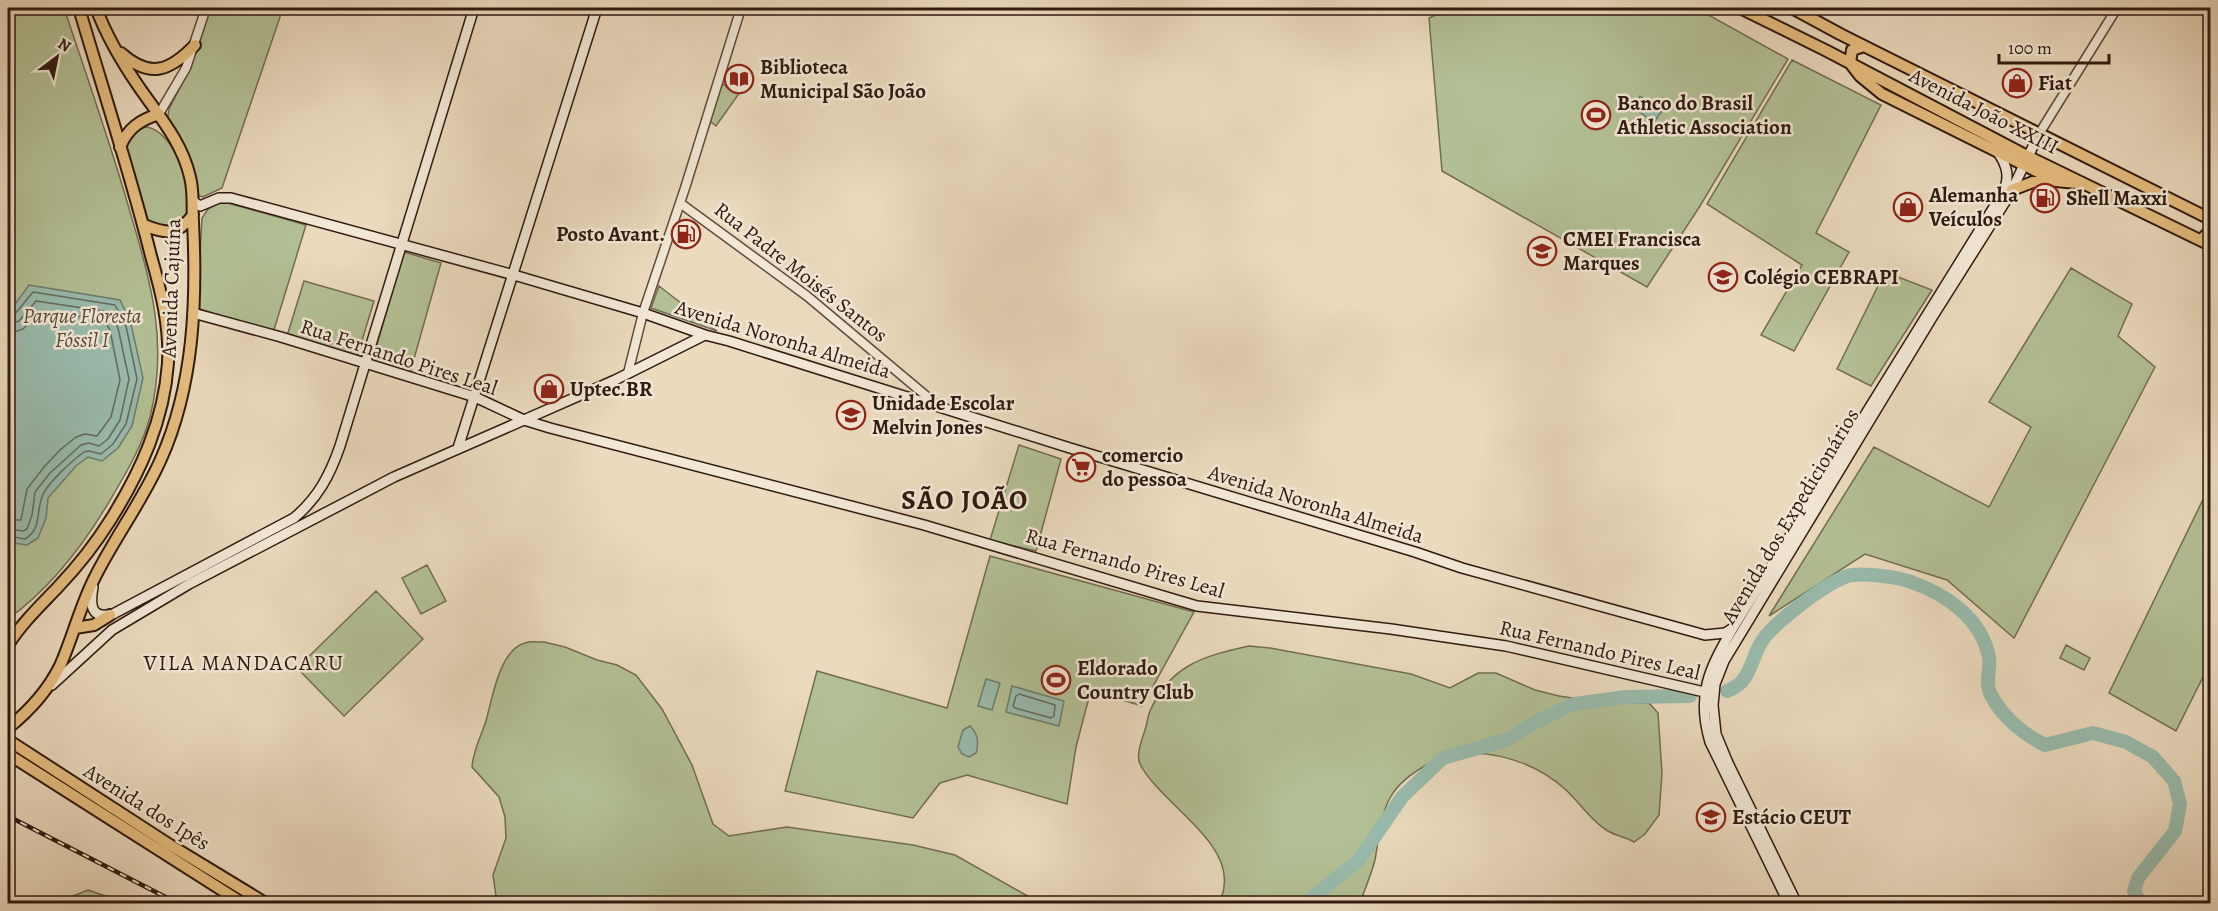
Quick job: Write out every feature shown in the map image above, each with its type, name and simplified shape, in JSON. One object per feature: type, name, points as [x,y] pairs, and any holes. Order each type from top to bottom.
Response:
[{"type":"main road","name":"Avenida Cajuína","points":[[8,645],[24,621],[77,566],[110,521],[140,468],[158,422],[168,363],[164,301],[144,225],[78,8]]},
{"type":"main road","name":"Avenida Cajuína","points":[[8,728],[37,699],[59,668],[94,579],[146,489],[170,438],[189,362],[194,275],[194,202],[190,178],[182,152],[171,132],[108,38],[96,8]]},
{"type":"main road","points":[[37,699],[112,630],[179,584],[294,518],[311,503],[326,481],[366,364],[400,244],[474,8]]},
{"type":"main road","points":[[458,447],[597,8]]},
{"type":"main road","name":"Avenida João XXIII","points":[[1740,8],[1850,63],[2025,160],[2085,184],[2206,243]]},
{"type":"main road","name":"Avenida João XXIII","points":[[1792,8],[2210,220]]},
{"type":"main road","points":[[1827,51],[1838,44],[1840,34]]},
{"type":"main road","points":[[108,38],[130,60],[150,70],[171,65],[195,45]]},
{"type":"main road","points":[[1864,46],[1852,50],[1850,63],[1860,76],[1882,94],[1997,151],[2025,160],[2056,181]]},
{"type":"main road","points":[[120,147],[134,126],[144,118],[159,114]]},
{"type":"main road","name":"Avenida dos Expedicionários","points":[[1797,903],[1721,748],[1709,693],[1724,661],[1927,326],[2039,134]]},
{"type":"main road","points":[[1997,151],[2006,166],[2009,188],[2033,182],[2056,181],[2085,184]]},
{"type":"main road","name":"Avenida dos Expedicionários","points":[[1789,903],[1710,742],[1704,723],[1712,668],[1733,628],[2009,188]]},
{"type":"main road","name":"Avenida Noronha Almeida","points":[[194,202],[200,206],[219,198],[231,198],[514,275],[644,313],[705,335],[1502,580],[1705,635]]},
{"type":"main road","points":[[144,225],[156,230],[172,231],[182,228],[193,215]]},
{"type":"main road","points":[[2206,243],[2211,231]]},
{"type":"main road","name":"Rua Fernando Pires Leal","points":[[193,313],[281,337],[475,398],[524,420],[550,428],[924,525],[1197,606],[1391,629],[1506,646],[1709,693]]},
{"type":"main road","points":[[75,628],[94,625],[110,615],[179,584],[458,447],[628,373],[705,335]]},
{"type":"main road","points":[[94,579],[92,607],[98,614],[110,615]]},
{"type":"main road","points":[[8,633],[24,621]]},
{"type":"main road","points":[[1705,635],[1725,633],[1733,628]]},
{"type":"main road","points":[[1705,635],[1720,651],[1724,661]]},
{"type":"main road","name":"Avenida dos Ipês","points":[[8,740],[170,845],[267,903]]},
{"type":"main road","name":"Avenida dos Ipês","points":[[8,754],[244,903]]},
{"type":"street","points":[[159,114],[177,86],[195,45],[206,8]]},
{"type":"street","points":[[628,373],[644,313],[741,8]]},
{"type":"street","points":[[2039,134],[2117,8]]},
{"type":"street","name":"Rua Padre Moisés Santos","points":[[680,203],[775,271],[937,405]]},
{"type":"green space","name":"Parque Floresta Fóssil I","points":[[8,8],[64,8],[142,253],[154,306],[158,360],[156,388],[150,417],[137,452],[119,485],[96,522],[62,568],[50,582],[8,619]]},
{"type":"green space","points":[[209,8],[283,8],[222,188],[203,197],[199,196],[167,122],[169,109],[188,72]]},
{"type":"green space","name":"Banco do Brasil Athletic Association","points":[[1451,8],[1696,8],[1788,59],[1700,206],[1647,287],[1442,171],[1429,18]]},
{"type":"green space","points":[[1792,60],[1881,105],[1816,233],[1849,252],[1794,351],[1761,335],[1802,265],[1707,204]]},
{"type":"green space","points":[[720,83],[740,92],[716,126],[707,119]]},
{"type":"green space","points":[[147,127],[157,131],[166,139],[174,150],[185,177],[188,204],[185,217],[181,222],[168,228],[145,218],[125,145],[138,129]]},
{"type":"green space","points":[[221,201],[306,225],[273,333],[197,308],[202,218],[208,209]]},
{"type":"green space","points":[[404,252],[441,263],[410,373],[372,361]]},
{"type":"green space","points":[[2071,268],[2132,304],[2118,336],[2155,367],[2014,638],[1947,580],[1865,554],[1769,616],[1874,447],[1989,507],[2031,427],[1989,402]]},
{"type":"green space","points":[[1885,272],[1932,290],[1871,386],[1837,369]]},
{"type":"green space","points":[[304,281],[374,301],[357,357],[287,336]]},
{"type":"green space","points":[[659,286],[717,331],[651,308]]},
{"type":"green space","points":[[1019,445],[1061,459],[1036,551],[990,540]]},
{"type":"green space","points":[[2210,485],[2210,663],[2176,731],[2109,693]]},
{"type":"green space","name":"Eldorado Country Club","points":[[990,556],[1194,612],[1142,706],[1091,690],[1076,747],[1067,804],[967,775],[940,783],[913,818],[785,791],[817,671],[947,708]]},
{"type":"green space","points":[[427,565],[446,601],[421,614],[402,578]]},
{"type":"green space","points":[[376,591],[423,639],[344,716],[297,668]]},
{"type":"green space","points":[[544,642],[617,665],[636,675],[662,709],[692,765],[713,824],[729,836],[787,827],[913,845],[955,855],[1040,903],[497,903],[493,875],[506,838],[505,817],[499,797],[472,767],[473,761],[503,665],[516,648],[525,643]]},
{"type":"green space","points":[[2066,645],[2090,658],[2084,670],[2060,658]]},
{"type":"green space","points":[[1249,646],[1411,674],[1450,688],[1478,673],[1496,673],[1535,690],[1559,696],[1607,703],[1649,703],[1658,713],[1662,773],[1659,815],[1645,834],[1634,842],[1602,827],[1552,779],[1519,762],[1483,754],[1447,757],[1430,763],[1413,774],[1402,782],[1390,798],[1381,821],[1375,860],[1360,903],[1219,903],[1224,888],[1223,869],[1216,853],[1206,837],[1149,778],[1140,764],[1139,753],[1150,711],[1158,695],[1178,673],[1203,659]]},
{"type":"green space","points":[[88,890],[126,903],[63,903],[68,898]]},
{"type":"water","points":[[1640,96],[1662,111],[1654,122],[1632,107]]},
{"type":"water","points":[[29,285],[120,300],[131,324],[143,378],[132,426],[118,448],[102,461],[88,457],[76,466],[48,498],[46,518],[38,538],[27,545],[8,542],[8,314]]},
{"type":"water","points":[[986,679],[1000,683],[992,710],[978,706]]},
{"type":"water","points":[[1012,686],[1064,701],[1059,726],[1006,712]]},
{"type":"water","points":[[970,726],[976,735],[977,746],[976,753],[969,757],[962,754],[958,747],[963,730]]},
{"type":"waterway","points":[[1727,691],[1745,677],[1758,648],[1768,633],[1804,602],[1843,578],[1852,575],[1890,577],[1906,580],[1937,593],[1960,609],[1978,631],[1989,657],[1990,693],[2006,717],[2021,730],[2045,745],[2093,733],[2126,742],[2153,757],[2174,781],[2180,804],[2175,831],[2138,878],[2134,891],[2141,904]]},
{"type":"waterway","points":[[1304,904],[1358,861],[1402,797],[1443,758],[1506,740],[1538,721],[1574,704],[1626,697],[1690,696]]},
{"type":"railway","points":[[8,816],[179,904]]},
{"type":"place","name":"Biblioteca Municipal São João","points":[[739,79]]},
{"type":"place","name":"Fiat","points":[[2017,83]]},
{"type":"place","name":"Banco do Brasil Athletic Association","points":[[1596,115]]},
{"type":"place","name":"Shell Maxxi","points":[[2045,198]]},
{"type":"place","name":"Alemanha Veículos","points":[[1908,207]]},
{"type":"place","name":"Posto Avant.","points":[[686,234]]},
{"type":"place","name":"CMEI Francisca Marques","points":[[1542,251]]},
{"type":"place","name":"Colégio CEBRAPI","points":[[1723,277]]},
{"type":"place","name":"Uptec.BR","points":[[549,389]]},
{"type":"place","name":"Unidade Escolar Melvin Jones","points":[[851,415]]},
{"type":"place","name":"comercio do pessoa","points":[[1081,467]]},
{"type":"place","name":"Eldorado Country Club","points":[[1056,680]]},
{"type":"place","name":"Estácio CEUT","points":[[1711,817]]},
{"type":"district","name":"SÃO JOÃO","points":[[965,500]]},
{"type":"district","name":"VILA MANDACARU","points":[[244,663]]}]
